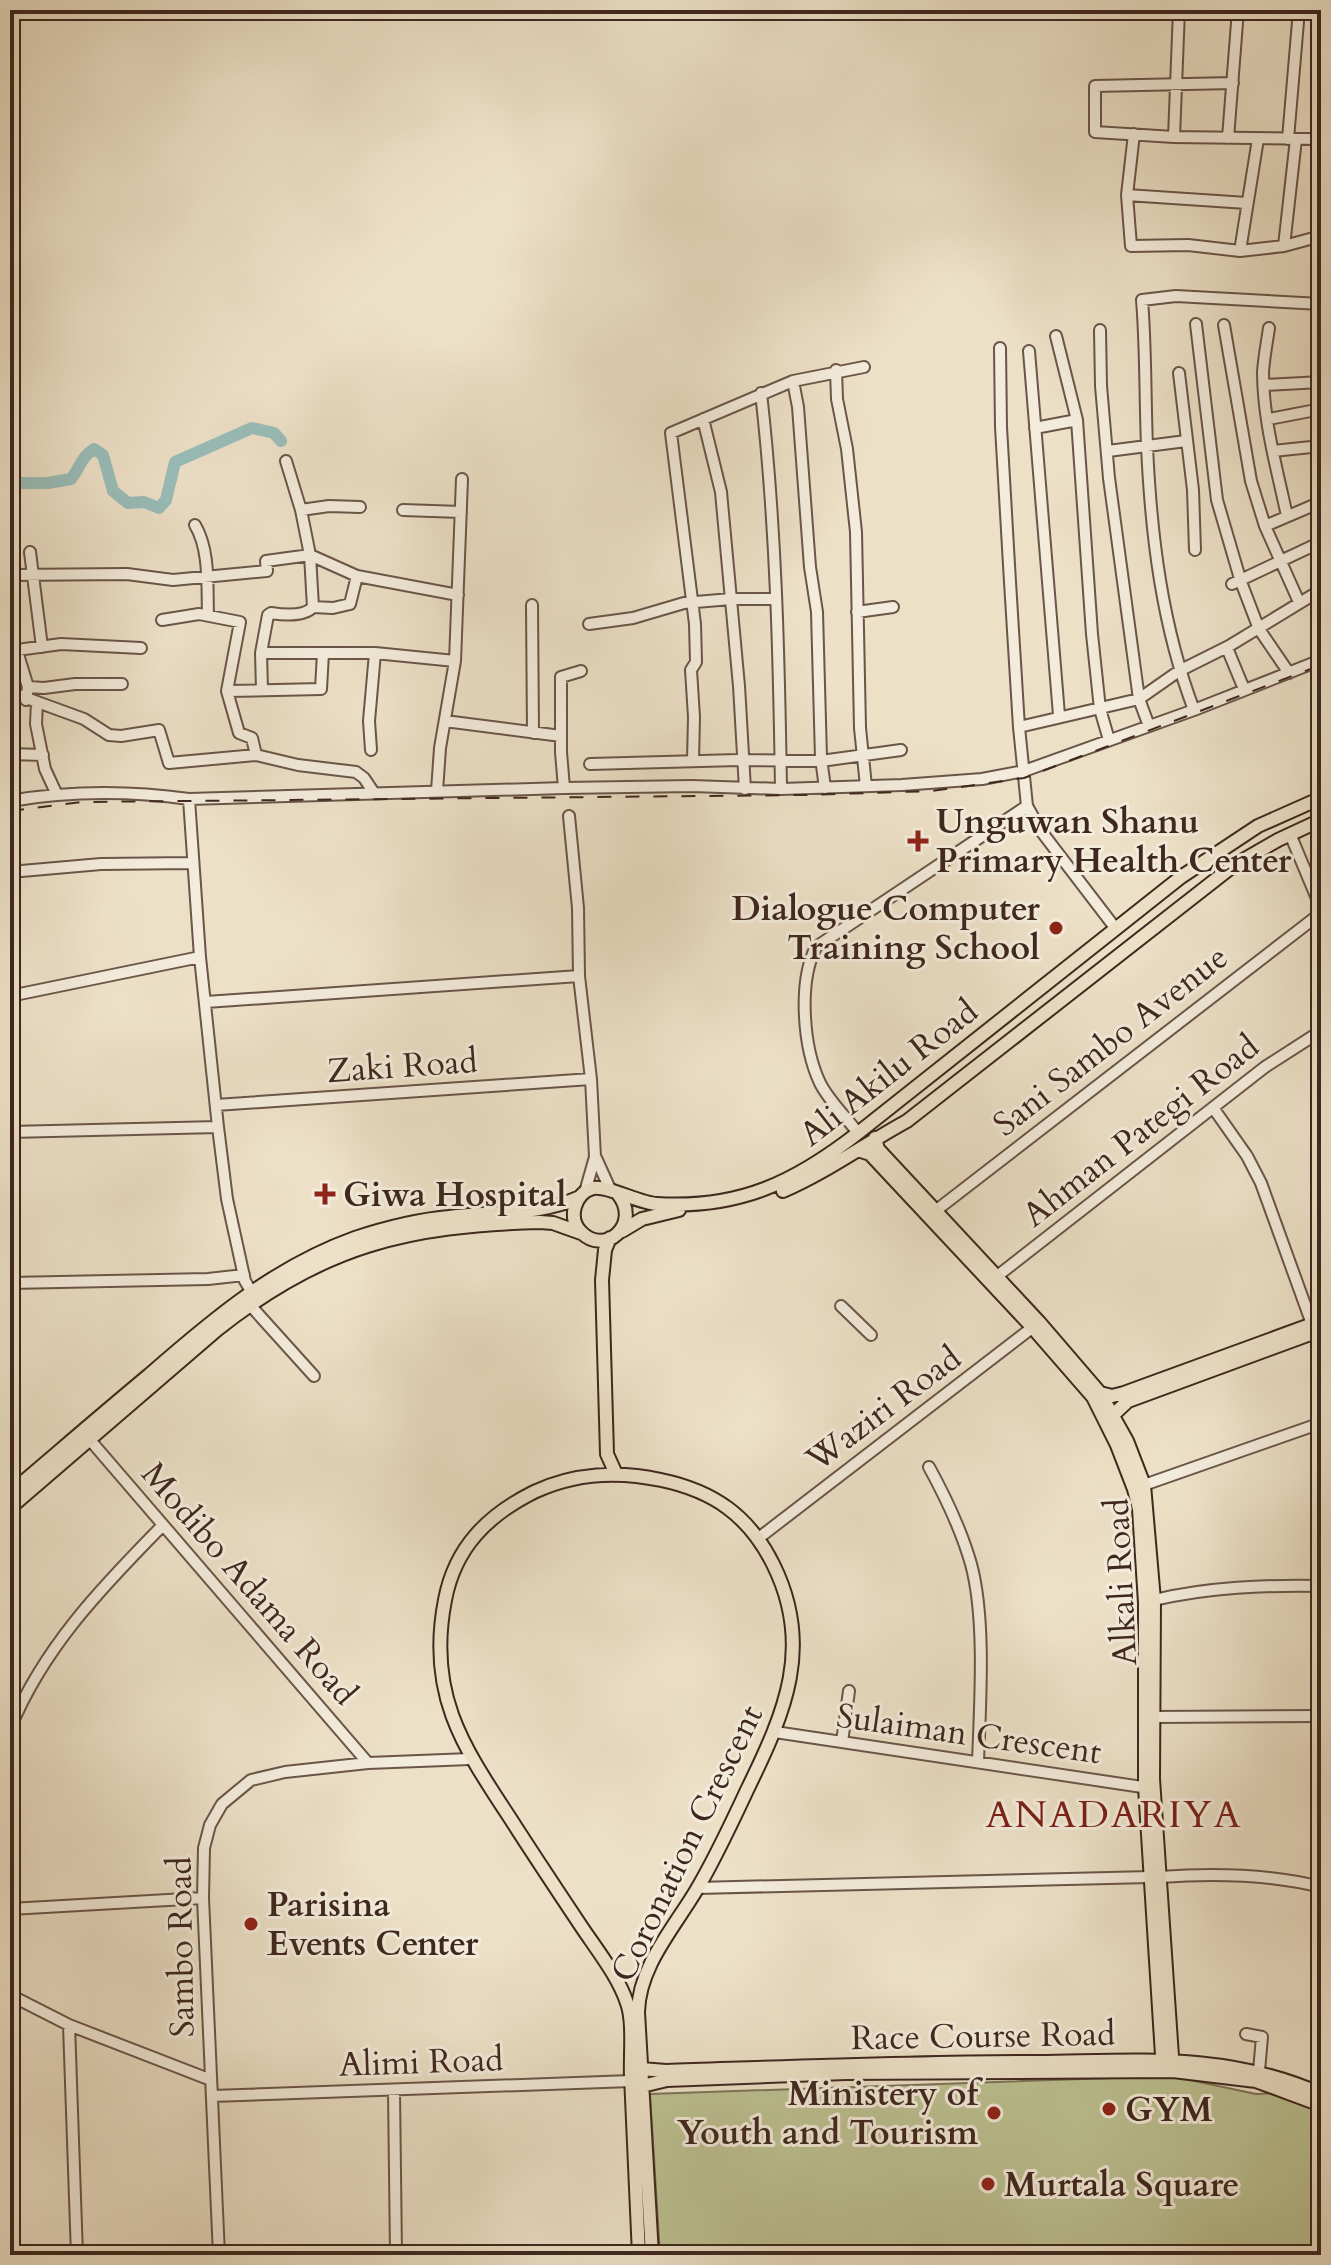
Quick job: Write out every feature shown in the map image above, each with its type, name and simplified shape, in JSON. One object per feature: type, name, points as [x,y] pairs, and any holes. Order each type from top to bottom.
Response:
[{"type":"main road","name":"Ali Akilu Road","points":[[614,1192],[657,1204],[736,1198],[784,1183],[831,1155],[1181,877],[1258,826],[1321,798]]},
{"type":"main road","name":"Ali Akilu Road","points":[[615,1235],[654,1215],[732,1205],[781,1193],[832,1168],[875,1138],[907,1121],[1233,866],[1321,820]]},
{"type":"main road","name":"Alkali Road","points":[[875,1138],[878,1149],[996,1277],[1093,1397],[1134,1489],[1139,1509],[1145,1603],[1149,1788],[1168,2065]]},
{"type":"main road","name":"Alkali Road","points":[[858,1150],[870,1154],[1100,1393],[1127,1441],[1144,1485],[1154,1600],[1154,1717],[1149,1788]]},
{"type":"main road","points":[[14,1489],[211,1321],[251,1291],[320,1252],[385,1229],[450,1217],[550,1209],[597,1188],[614,1192],[626,1209],[624,1226],[605,1250],[602,1280],[607,1454],[616,1474]]},
{"type":"main road","points":[[582,1194],[574,1211],[577,1227],[594,1248],[602,1280]]},
{"type":"main road","points":[[10,1508],[250,1305],[301,1272],[329,1259],[360,1247],[431,1229],[540,1222],[553,1223],[595,1240],[615,1235]]},
{"type":"main road","points":[[1113,1415],[1128,1401],[1318,1325]]},
{"type":"main road","points":[[1100,1393],[1112,1396],[1124,1393],[1234,1358]]},
{"type":"main road","points":[[599,1474],[607,1454]]},
{"type":"main road","name":"Coronation Crescent","points":[[599,1474],[685,1485],[718,1500],[760,1537],[779,1576],[792,1614],[794,1648],[790,1685],[775,1732],[697,1888],[655,1955],[639,1993],[641,2069],[637,2084],[629,2010],[623,1995],[613,1975],[470,1759],[453,1721],[441,1678],[439,1649],[449,1576],[475,1534],[506,1506],[552,1484],[599,1474]]},
{"type":"main road","points":[[613,1975],[626,1986],[645,1980]]},
{"type":"main road","points":[[1139,2060],[1166,2038],[1196,2061]]},
{"type":"main road","name":"Race Course Road","points":[[641,2069],[666,2071],[944,2062],[1139,2060],[1256,2081],[1321,2105]]},
{"type":"main road","name":"Race Course Road","points":[[637,2084],[667,2080],[846,2073],[1168,2065],[1196,2061],[1259,2071],[1321,2094]]},
{"type":"main road","points":[[637,2084],[639,2255]]},
{"type":"main road","points":[[637,2084],[652,2255]]},
{"type":"street","points":[[1174,137],[1179,10]]},
{"type":"street","points":[[1228,138],[1238,10]]},
{"type":"street","points":[[1284,246],[1299,10]]},
{"type":"street","points":[[1233,83],[1095,86],[1095,132],[1174,137],[1321,139]]},
{"type":"street","points":[[1134,134],[1127,195],[1131,246],[1188,245],[1240,251],[1284,246],[1321,236]]},
{"type":"street","points":[[1240,251],[1258,139]]},
{"type":"street","points":[[1127,195],[1247,203]]},
{"type":"street","points":[[1194,710],[1179,671],[1162,594],[1152,523],[1142,300],[1176,296],[1321,304]]},
{"type":"street","points":[[1196,324],[1215,489],[1237,583],[1259,629],[1289,673]]},
{"type":"street","points":[[1224,325],[1251,481],[1265,526],[1299,602]]},
{"type":"street","points":[[1269,328],[1264,385],[1273,451],[1287,516]]},
{"type":"street","points":[[1100,330],[1102,410],[1109,478],[1139,699],[1149,726]]},
{"type":"street","points":[[1056,336],[1077,420],[1100,709],[1109,740]]},
{"type":"street","points":[[1000,348],[1001,427],[1019,727],[1027,806],[1041,831],[1116,929]]},
{"type":"street","points":[[1029,351],[1059,715]]},
{"type":"street","points":[[693,761],[691,670],[696,662],[693,602],[671,433],[793,381],[836,370],[864,367]]},
{"type":"street","points":[[836,370],[837,399],[847,449],[856,532],[862,756],[866,786]]},
{"type":"street","points":[[1179,373],[1193,490],[1195,550]]},
{"type":"street","points":[[793,381],[817,612],[821,761],[825,788]]},
{"type":"street","points":[[1264,385],[1321,382]]},
{"type":"street","points":[[761,393],[775,599],[781,789]]},
{"type":"street","points":[[1269,419],[1321,409]]},
{"type":"street","points":[[703,419],[721,492],[745,789]]},
{"type":"street","points":[[1035,428],[1077,420]]},
{"type":"street","points":[[1108,451],[1186,441]]},
{"type":"street","points":[[1273,451],[1321,446]]},
{"type":"street","points":[[262,690],[261,653],[268,615],[310,612],[313,607],[310,555],[301,510],[286,461]]},
{"type":"street","points":[[437,791],[455,661],[462,479]]},
{"type":"street","points":[[1265,526],[1321,502]]},
{"type":"street","points":[[301,510],[329,506],[360,507]]},
{"type":"street","points":[[403,510],[461,512]]},
{"type":"street","points":[[195,525],[202,543],[207,577],[208,615]]},
{"type":"street","points":[[1237,583],[1321,542]]},
{"type":"street","points":[[30,552],[42,647]]},
{"type":"street","points":[[10,575],[72,572],[173,580],[267,571],[266,561],[310,555],[357,576],[458,595]]},
{"type":"street","points":[[313,607],[333,608],[350,604],[357,576]]},
{"type":"street","points":[[1019,727],[1059,715],[1139,699],[1179,671],[1227,648],[1321,590]]},
{"type":"street","points":[[589,624],[633,618],[693,602],[775,599]]},
{"type":"street","points":[[532,605],[533,733]]},
{"type":"street","points":[[857,612],[893,607]]},
{"type":"street","points":[[162,620],[199,614],[240,622],[227,691],[239,733],[252,738],[256,755]]},
{"type":"street","points":[[57,795],[46,773],[32,701],[14,651],[94,644],[141,648]]},
{"type":"street","points":[[1227,648],[1244,689]]},
{"type":"street","points":[[261,653],[375,653],[455,661]]},
{"type":"street","points":[[227,691],[321,689],[323,653]]},
{"type":"street","points":[[371,750],[369,721],[375,653]]},
{"type":"street","points":[[10,801],[57,795],[126,794],[189,799],[564,788],[692,786],[781,789],[982,779],[1024,771],[1321,660]]},
{"type":"street","points":[[564,788],[561,677],[581,671]]},
{"type":"street","points":[[28,687],[122,684]]},
{"type":"street","points":[[10,692],[84,719],[109,735],[159,730],[169,763],[256,755],[298,765],[356,772],[374,793]]},
{"type":"street","points":[[445,721],[561,736]]},
{"type":"street","points":[[590,764],[821,761],[901,750]]},
{"type":"street","points":[[10,754],[43,755]]},
{"type":"street","points":[[189,799],[200,957],[227,1199],[244,1275],[251,1291]]},
{"type":"street","points":[[858,1133],[821,1086],[813,1067],[804,992],[810,959],[816,947],[1027,806]]},
{"type":"street","points":[[569,816],[595,1157],[582,1194]]},
{"type":"street","points":[[1290,834],[1321,910]]},
{"type":"street","points":[[10,872],[101,864],[192,863]]},
{"type":"street","name":"Sani Sambo Avenue","points":[[934,1212],[1321,910]]},
{"type":"street","points":[[10,996],[200,957]]},
{"type":"street","points":[[206,1002],[579,976]]},
{"type":"street","name":"Ahman Pategi Road","points":[[996,1277],[1265,1067],[1321,1031]]},
{"type":"street","name":"Zaki Road","points":[[216,1105],[591,1079]]},
{"type":"street","points":[[1214,1109],[1247,1156],[1261,1183],[1318,1325]]},
{"type":"street","points":[[10,1132],[218,1127]]},
{"type":"street","points":[[595,1157],[614,1192]]},
{"type":"street","points":[[10,1283],[244,1275]]},
{"type":"street","points":[[250,1305],[314,1376]]},
{"type":"street","points":[[841,1306],[871,1335]]},
{"type":"street","name":"Waziri Road","points":[[760,1537],[1036,1325]]},
{"type":"street","points":[[1144,1485],[1321,1423]]},
{"type":"street","name":"Modibo Adama Road","points":[[90,1440],[368,1763]]},
{"type":"street","points":[[929,1467],[956,1521],[972,1567],[979,1631],[978,1762]]},
{"type":"street","points":[[10,1472],[14,1489]]},
{"type":"street","points":[[10,1729],[45,1660],[96,1594],[162,1526]]},
{"type":"street","points":[[1154,1600],[1187,1593],[1270,1585],[1321,1586]]},
{"type":"street","points":[[842,1742],[849,1691]]},
{"type":"street","points":[[1154,1717],[1321,1716]]},
{"type":"street","name":"Sulaiman Crescent","points":[[775,1732],[1149,1788]]},
{"type":"street","name":"Sambo Road","points":[[219,2255],[203,1898],[204,1848],[210,1825],[222,1804],[251,1780],[285,1772],[368,1763],[470,1759]]},
{"type":"street","points":[[697,1888],[1193,1874],[1256,1876],[1321,1887]]},
{"type":"street","points":[[10,1909],[203,1898]]},
{"type":"street","points":[[10,1995],[69,2025],[211,2080]]},
{"type":"street","points":[[69,2025],[77,2255]]},
{"type":"street","points":[[1246,2034],[1262,2037],[1259,2071]]},
{"type":"street","name":"Alimi Road","points":[[212,2096],[637,2084]]},
{"type":"street","points":[[394,2091],[396,2255]]},
{"type":"green space","name":"Murtala Square","points":[[1171,2076],[1256,2094],[1277,2093],[1321,2113],[1321,2255],[660,2255],[650,2094]]},
{"type":"waterway","points":[[10,483],[48,483],[71,479],[83,459],[94,449],[103,455],[113,491],[128,503],[144,502],[159,508],[166,500],[175,462],[252,428],[274,433],[281,441]]},
{"type":"railway","points":[[10,811],[82,802],[932,791],[1024,778],[1321,665]]},
{"type":"place","name":"Unguwan Shanu Primary Health Center","points":[[918,841]]},
{"type":"place","name":"Dialogue Computer Training School","points":[[1056,928]]},
{"type":"place","name":"Giwa Hospital","points":[[325,1194]]},
{"type":"place","name":"Parisina Events Center","points":[[251,1924]]},
{"type":"place","name":"GYM","points":[[1109,2109]]},
{"type":"place","name":"Ministery of Youth and Tourism","points":[[994,2113]]},
{"type":"place","name":"Murtala Square","points":[[988,2184]]},
{"type":"district","name":"ANADARIYA","points":[[1114,1814]]}]
